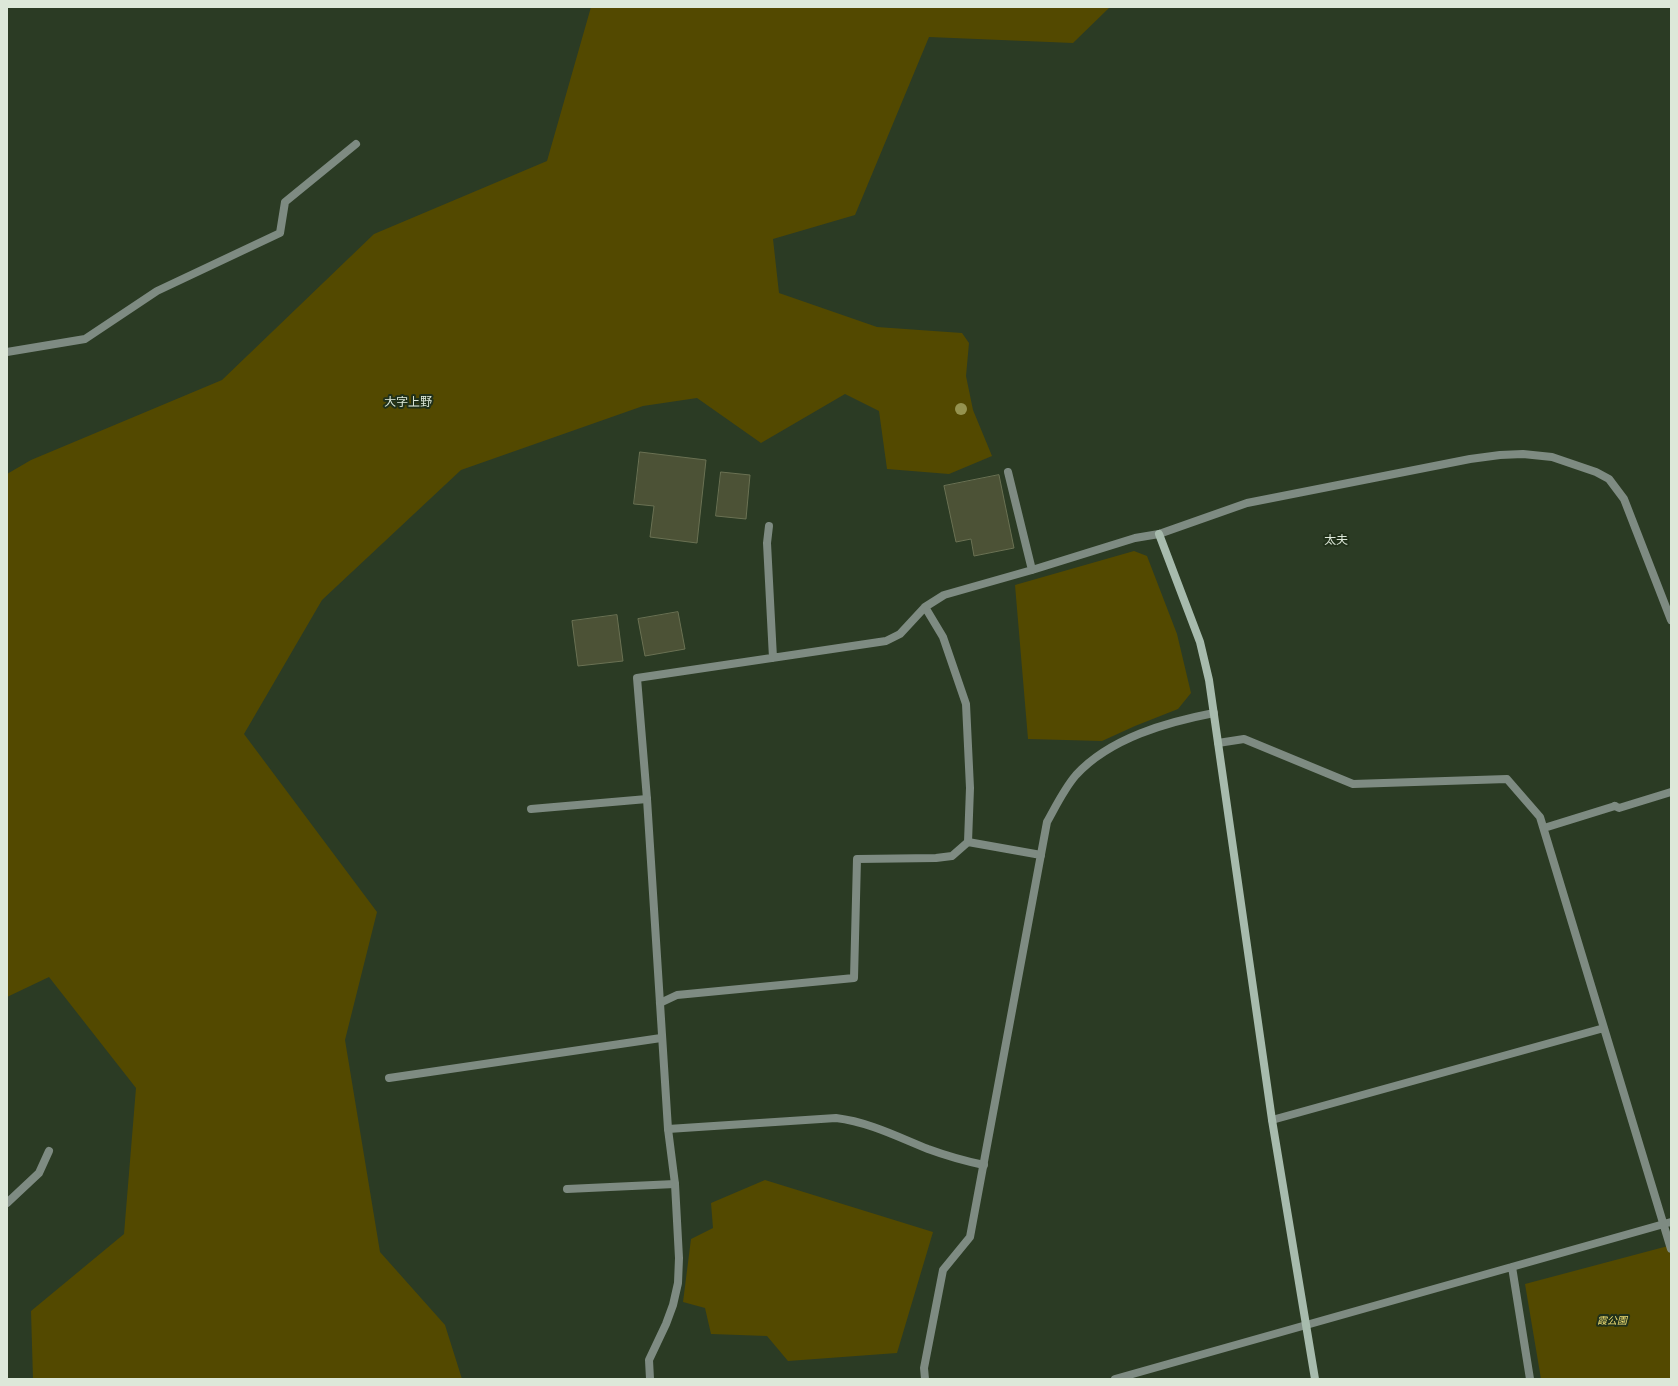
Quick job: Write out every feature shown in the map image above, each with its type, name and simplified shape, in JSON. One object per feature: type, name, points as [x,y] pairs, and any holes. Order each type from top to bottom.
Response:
[{"type":"street","points":[[7,352],[85,339],[157,291],[280,233],[285,202],[356,144]]},
{"type":"street","points":[[650,1379],[649,1360],[666,1324],[678,1283],[679,1258],[675,1184],[668,1129],[647,799],[637,678],[886,641],[900,634],[925,607],[944,595],[1032,570],[1135,538],[1159,534],[1247,503],[1470,459],[1523,454],[1552,457],[1596,472],[1608,479],[1617,488],[1624,499],[1671,620]]},
{"type":"street","points":[[1008,472],[1032,570]]},
{"type":"street","points":[[769,526],[767,543],[773,658]]},
{"type":"street","points":[[1159,534],[1200,642],[1214,713],[1272,1120],[1315,1379]]},
{"type":"street","points":[[660,1003],[677,995],[854,978],[857,859],[936,858],[952,856],[968,842],[970,788],[966,704],[943,637],[925,607]]},
{"type":"street","points":[[925,1379],[924,1368],[944,1270],[970,1237],[1047,822],[1065,790],[1085,766],[1114,747],[1179,720],[1214,713]]},
{"type":"street","points":[[1218,743],[1244,739],[1353,784],[1508,779],[1540,817],[1544,828],[1604,1028],[1667,1223],[1671,1249]]},
{"type":"street","points":[[1544,828],[1614,806],[1619,808],[1671,792]]},
{"type":"street","points":[[531,810],[647,799]]},
{"type":"street","points":[[968,842],[1041,855]]},
{"type":"street","points":[[1272,1120],[1604,1028]]},
{"type":"street","points":[[389,1078],[662,1038]]},
{"type":"street","points":[[668,1129],[836,1118],[853,1120],[873,1126],[947,1156],[984,1165]]},
{"type":"street","points":[[7,1203],[39,1173],[49,1151]]},
{"type":"street","points":[[567,1189],[675,1184]]},
{"type":"street","points":[[1114,1379],[1667,1223]]},
{"type":"street","points":[[1512,1267],[1530,1379]]},
{"type":"green space","points":[[591,7],[1110,7],[1073,43],[929,37],[855,215],[773,239],[779,293],[877,327],[962,333],[969,343],[966,376],[973,410],[992,456],[949,474],[887,469],[879,411],[845,394],[761,443],[697,398],[643,406],[461,470],[322,600],[244,734],[377,912],[345,1040],[380,1252],[445,1325],[462,1379],[33,1379],[31,1311],[124,1234],[136,1088],[49,977],[7,997],[7,474],[31,460],[222,380],[374,234],[547,161]]},
{"type":"green space","points":[[1134,551],[1147,556],[1177,634],[1191,693],[1178,709],[1102,741],[1028,739],[1015,585]]},
{"type":"green space","points":[[765,1180],[933,1232],[897,1353],[788,1361],[767,1336],[711,1334],[705,1308],[683,1302],[691,1239],[713,1228],[711,1203]]},
{"type":"green space","name":"霞公園","points":[[1668,1246],[1671,1256],[1671,1379],[1541,1379],[1525,1284]]},
{"type":"building","points":[[640,452],[706,460],[697,543],[650,537],[654,506],[634,504]]},
{"type":"building","points":[[721,472],[750,475],[746,519],[716,516]]},
{"type":"building","points":[[999,475],[1014,548],[974,556],[971,539],[956,542],[944,486]]},
{"type":"building","points":[[678,612],[685,649],[645,656],[638,619]]},
{"type":"building","points":[[617,615],[623,661],[578,666],[572,621]]},
{"type":"district","name":"大字上野","points":[[408,403]]},
{"type":"district","name":"太夫","points":[[1336,541]]}]
